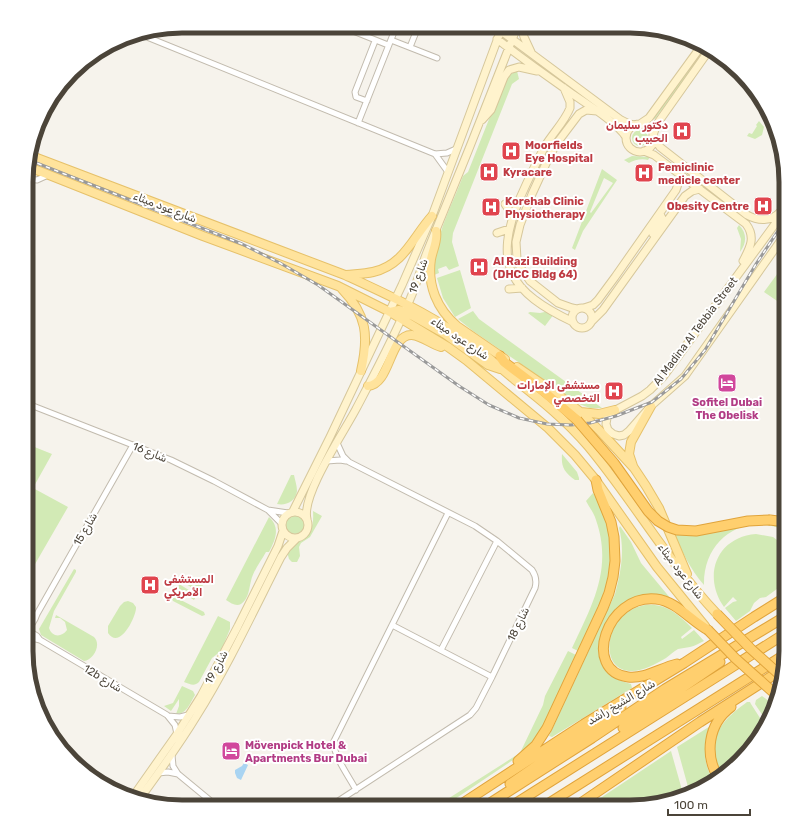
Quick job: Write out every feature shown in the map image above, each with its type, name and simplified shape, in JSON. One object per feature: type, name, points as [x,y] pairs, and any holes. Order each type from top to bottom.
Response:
[{"type":"highway","points":[[500,356],[504,362],[578,416],[611,459],[648,512],[668,527],[678,530],[696,531],[748,521],[779,521]]},
{"type":"highway","points":[[472,797],[488,783],[524,757],[540,740],[550,722],[606,600],[614,569],[615,545],[611,522],[598,490],[596,480]]},
{"type":"highway","points":[[684,663],[667,667],[641,677],[628,677],[620,675],[609,666],[604,655],[604,639],[610,624],[620,611],[629,604],[640,600],[656,599],[666,601],[674,605],[696,623],[708,630]]},
{"type":"highway","name":"شارع الشيخ راشد","points":[[468,800],[584,724],[684,663],[779,601]]},
{"type":"highway","name":"شارع عود ميثاء","points":[[717,614],[751,649],[777,673]]},
{"type":"highway","points":[[495,800],[665,689],[779,621]]},
{"type":"highway","points":[[584,760],[597,747],[618,731],[779,623]]},
{"type":"highway","name":"شارع عود ميثاء","points":[[708,630],[734,658],[773,693]]},
{"type":"highway","points":[[521,800],[779,637]]},
{"type":"highway","points":[[554,800],[779,658]]},
{"type":"highway","points":[[585,800],[700,722],[777,673]]},
{"type":"highway","points":[[716,773],[710,757],[710,746],[714,729],[724,714],[749,695],[760,684]]},
{"type":"highway","points":[[487,800],[605,719],[620,708],[633,694]]},
{"type":"main road","name":"شارع عود ميثاء","points":[[35,157],[344,275],[396,299],[404,312],[466,360],[548,428],[575,455],[596,480],[657,567],[708,630]]},
{"type":"main road","name":"شارع عود ميثاء","points":[[33,169],[203,236],[338,286],[390,312],[404,312],[460,335],[552,408],[588,446],[620,487],[661,547],[696,591],[717,614]]},
{"type":"main road","points":[[344,275],[373,272],[387,267],[408,249],[432,216]]},
{"type":"main road","points":[[436,231],[437,238],[433,250],[430,269],[433,291],[440,307],[450,321],[500,356]]},
{"type":"main road","points":[[338,286],[356,306],[364,324],[365,342],[361,371]]},
{"type":"main road","points":[[368,386],[372,386],[379,381],[398,343],[405,337],[416,336],[437,346],[448,346]]},
{"type":"main road","points":[[634,468],[629,454],[629,447],[651,406]]},
{"type":"main road","points":[[578,416],[598,414],[615,410]]},
{"type":"main road","points":[[578,416],[595,426],[634,468],[659,508],[678,554],[696,591]]},
{"type":"street","points":[[357,33],[388,46]]},
{"type":"street","points":[[358,122],[394,33]]},
{"type":"street","points":[[410,47],[416,33]]},
{"type":"street","name":"شارع 19","points":[[290,512],[330,437],[396,299],[432,216],[499,33]]},
{"type":"street","points":[[505,33],[621,120],[629,124],[648,128],[660,147],[742,211],[753,218],[762,220],[773,217],[779,212]]},
{"type":"street","name":"شارع 19","points":[[307,518],[306,514],[308,503],[327,461],[368,386],[404,312],[514,33]]},
{"type":"street","points":[[523,33],[534,55]]},
{"type":"street","points":[[147,37],[435,154],[447,153],[456,149]]},
{"type":"street","points":[[497,39],[620,129],[626,137],[630,149],[636,152],[644,151],[654,155],[746,224],[752,239],[750,248],[736,272],[735,279]]},
{"type":"street","points":[[391,40],[437,58]]},
{"type":"street","points":[[367,101],[358,99],[355,94],[375,41]]},
{"type":"street","points":[[626,137],[629,130],[649,118],[699,50]]},
{"type":"street","points":[[644,151],[651,145],[657,124],[706,54]]},
{"type":"street","points":[[480,121],[491,110],[504,77],[509,70],[519,67],[542,73]]},
{"type":"street","points":[[564,88],[570,102],[570,108],[538,160],[513,216],[509,229],[507,240],[508,261],[514,277],[522,288],[556,313],[573,322],[576,326],[583,328],[587,327],[603,310],[685,196],[692,191],[700,189]]},
{"type":"street","points":[[592,321],[591,313],[581,308],[561,304],[544,293],[530,281],[520,267],[516,251],[518,232],[532,194],[549,157],[573,121],[582,112],[586,110],[597,111]]},
{"type":"street","points":[[435,154],[448,172]]},
{"type":"street","points":[[532,194],[531,189],[541,164],[538,160]]},
{"type":"street","points":[[33,180],[37,180],[48,175]]},
{"type":"street","points":[[573,322],[573,313],[581,308],[593,305],[598,300],[676,190],[681,175]]},
{"type":"street","points":[[505,204],[513,216]]},
{"type":"street","points":[[653,240],[653,233],[662,218],[662,216],[658,216]]},
{"type":"street","name":"Al Madina Al Tebbia Street","points":[[779,217],[735,279],[656,384],[642,396],[610,413],[606,424],[608,430],[619,436],[624,435],[651,406],[685,376],[779,244]]},
{"type":"street","points":[[497,233],[509,229]]},
{"type":"street","points":[[509,289],[522,288]]},
{"type":"street","name":"شارع 16","points":[[33,406],[171,460],[268,510],[290,512]]},
{"type":"street","name":"شارع 18","points":[[337,443],[343,456],[349,462]]},
{"type":"street","name":"شارع 15","points":[[33,616],[36,614],[133,445]]},
{"type":"street","name":"شارع 18","points":[[327,461],[340,460],[349,462],[475,526],[497,541],[532,570],[536,578],[535,588],[476,708],[467,718],[340,800]]},
{"type":"street","name":"شارع 16","points":[[268,510],[282,527]]},
{"type":"street","points":[[290,512],[301,512],[307,518],[308,529],[304,535],[297,538],[289,537],[282,527],[284,517],[290,512]]},
{"type":"street","points":[[356,790],[335,752],[334,741],[448,513]]},
{"type":"street","name":"شارع 19","points":[[136,793],[177,734],[212,675],[278,546],[282,527]]},
{"type":"street","name":"شارع 19","points":[[143,795],[172,755],[196,718],[221,674],[284,551],[297,538]]},
{"type":"street","points":[[441,650],[497,541]]},
{"type":"street","points":[[392,625],[492,677]]},
{"type":"street","name":"12b شارع","points":[[33,636],[167,715],[180,718],[188,715]]},
{"type":"street","name":"12b شارع","points":[[167,715],[175,724],[177,734]]},
{"type":"street","points":[[172,755],[173,766],[178,774],[210,800]]},
{"type":"street","points":[[158,773],[168,772],[178,774]]},
{"type":"green space","points":[[702,52],[704,53],[655,119],[653,118]]},
{"type":"green space","points":[[517,71],[519,79],[512,84],[453,233],[452,242],[459,266],[449,270],[446,266],[438,269],[439,273],[434,275],[436,250],[448,212],[463,176],[468,172],[503,84],[509,75]]},
{"type":"green space","points":[[759,121],[764,127],[762,135],[755,139],[747,136],[749,133],[752,134]]},
{"type":"green space","points":[[637,130],[643,130],[648,135],[646,144],[643,146],[637,146],[632,141],[632,135]]},
{"type":"green space","points":[[632,156],[650,157],[648,160],[643,159],[629,163],[624,160]]},
{"type":"green space","points":[[602,169],[617,180],[583,231],[575,250],[572,248]],"holes":[[[604,178],[613,183],[591,213],[590,212]]]},
{"type":"green space","points":[[739,225],[744,231],[745,235],[745,242],[740,252],[741,239],[737,228]]},
{"type":"green space","points":[[460,270],[471,308],[455,317],[443,298],[437,278]]},
{"type":"green space","points":[[779,272],[779,302],[764,292]]},
{"type":"green space","points":[[473,311],[479,319],[602,408],[590,408],[579,404],[458,319]]},
{"type":"green space","points":[[549,311],[554,314],[545,326],[528,313],[540,313]]},
{"type":"green space","points":[[33,446],[52,454],[33,488]]},
{"type":"green space","points":[[562,454],[577,472],[579,480],[575,480],[564,469]]},
{"type":"green space","points":[[291,475],[294,475],[297,489],[295,498],[284,504],[277,504]]},
{"type":"green space","points":[[33,488],[68,507],[33,568]]},
{"type":"green space","points":[[593,493],[599,502],[606,521],[610,539],[611,556],[609,572],[600,604],[578,651],[572,648],[593,602],[601,571],[601,538],[593,512],[586,501]]},
{"type":"green space","points":[[313,511],[322,516],[310,537],[301,543],[299,547],[300,556],[297,562],[292,562],[289,559],[287,552],[309,532],[312,527]]},
{"type":"green space","points":[[295,514],[302,517],[305,524],[302,531],[295,534],[288,531],[285,524],[288,517]]},
{"type":"green space","points":[[269,517],[273,521],[276,530],[273,543],[269,552],[266,552],[253,574],[246,599],[239,605],[234,604],[226,600]]},
{"type":"green space","points":[[742,524],[779,524],[779,529],[770,526],[755,525],[741,527],[729,533],[718,542],[710,554],[704,585],[690,566],[673,532]]},
{"type":"green space","points":[[620,526],[631,542],[641,563],[671,599],[653,594],[635,598],[620,607],[609,619],[602,634],[599,650],[603,664],[613,676],[631,684],[632,688],[552,737],[549,736],[615,594],[622,561]]},
{"type":"green space","points":[[756,534],[773,537],[779,542],[779,587],[766,597],[760,598],[754,603],[750,611],[736,621],[725,608],[737,601],[733,597],[724,607],[716,592],[714,569],[718,558],[724,549],[732,542],[743,537]]},
{"type":"green space","points":[[74,569],[76,572],[54,611],[49,628],[54,635],[65,633],[67,630],[65,622],[60,618],[55,618],[56,615],[94,637],[97,648],[90,658],[84,661],[41,635],[39,629]]},
{"type":"green space","points":[[183,578],[187,578],[203,585],[199,592],[181,581]]},
{"type":"green space","points":[[179,584],[197,595],[194,600],[181,592]]},
{"type":"green space","points":[[173,597],[204,612],[205,615],[202,616],[173,601]]},
{"type":"green space","points":[[128,601],[133,603],[136,607],[134,617],[127,630],[122,635],[118,638],[113,637],[108,633],[108,626],[120,606],[124,602]]},
{"type":"green space","points":[[645,605],[659,606],[671,610],[687,623],[692,628],[681,637],[682,639],[694,630],[704,641],[692,647],[678,649],[654,665],[636,671],[623,669],[616,665],[610,652],[611,635],[614,627],[630,610]]},
{"type":"green space","points":[[218,616],[230,622],[230,629],[221,651],[212,658],[197,684],[194,685],[184,682]]},
{"type":"green space","points":[[568,651],[576,655],[540,732],[532,744],[516,758],[453,800],[446,800],[520,753],[543,705],[545,696]]},
{"type":"green space","points":[[182,686],[193,691],[195,695],[186,710],[180,714],[176,714],[179,706],[179,699],[171,711],[164,706],[173,703]]},
{"type":"green space","points":[[762,696],[770,702],[764,717],[755,704],[756,700]]},
{"type":"green space","points":[[747,702],[750,702],[762,720],[748,742],[720,770],[715,761],[714,742],[721,727]]},
{"type":"green space","points":[[712,725],[705,747],[706,761],[711,776],[688,788],[677,747]]},
{"type":"green space","points":[[671,751],[682,791],[668,795],[640,800],[598,800]]},
{"type":"water","points":[[244,763],[248,765],[241,780],[237,778],[235,770]]},
{"type":"railway","points":[[34,162],[242,244],[280,263],[318,285],[459,386],[489,405],[519,418],[547,424],[571,425],[590,423],[616,416],[652,402],[681,379],[705,350],[756,264],[779,230]]},
{"type":"place","name":"دكتور سليمان الحبيب","points":[[682,131]]},
{"type":"place","name":"Moorfields Eye Hospital","points":[[511,151]]},
{"type":"place","name":"Kyracare","points":[[489,172]]},
{"type":"place","name":"Femiclinic medicle center","points":[[644,173]]},
{"type":"place","name":"Obesity Centre","points":[[763,206]]},
{"type":"place","name":"Korehab Clinic Physiotherapy","points":[[491,207]]},
{"type":"place","name":"Al Razi Building (DHCC Bldg 64)","points":[[479,267]]},
{"type":"place","name":"Sofitel Dubai The Obelisk","points":[[727,383]]},
{"type":"place","name":"مستشفى الإمارات التخصصي","points":[[614,391]]},
{"type":"place","name":"المستشفى الأمريكي","points":[[150,585]]},
{"type":"place","name":"Mövenpick Hotel & Apartments Bur Dubai","points":[[231,751]]}]
